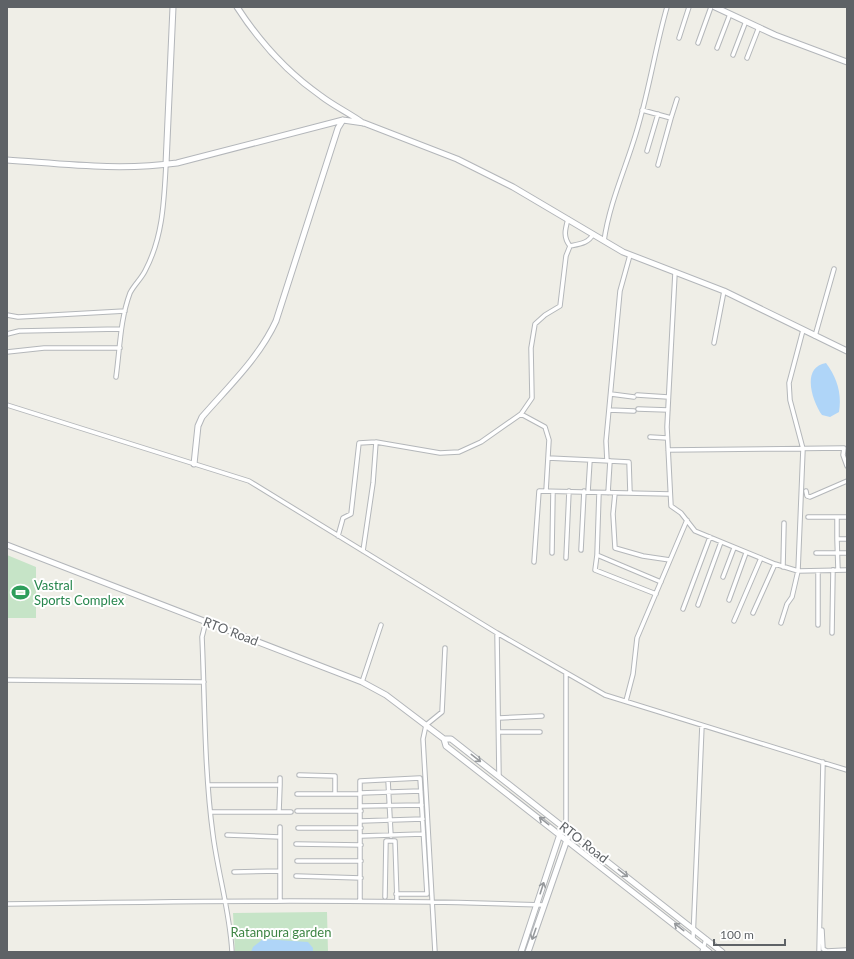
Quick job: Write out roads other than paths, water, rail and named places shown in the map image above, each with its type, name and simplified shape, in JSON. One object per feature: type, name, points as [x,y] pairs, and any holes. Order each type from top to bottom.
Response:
[{"type":"street","points":[[116,376],[120,348],[120,329],[125,311],[131,292],[145,271],[156,244],[164,213],[173,7]]},
{"type":"street","points":[[237,7],[279,60],[298,79],[322,97],[364,123],[457,159],[513,187],[630,255],[724,291],[847,351]]},
{"type":"street","points":[[604,241],[607,216],[639,123],[658,38],[667,7]]},
{"type":"street","points":[[679,38],[689,7]]},
{"type":"street","points":[[698,43],[711,7]]},
{"type":"street","points":[[715,7],[759,27],[847,62]]},
{"type":"street","points":[[718,48],[730,14]]},
{"type":"street","points":[[733,55],[746,21]]},
{"type":"street","points":[[747,58],[759,27]]},
{"type":"street","points":[[658,165],[677,99]]},
{"type":"street","points":[[642,110],[671,118]]},
{"type":"street","points":[[647,151],[658,114]]},
{"type":"street","points":[[194,464],[198,426],[202,417],[248,364],[270,334],[276,321],[338,128],[343,120]]},
{"type":"street","points":[[7,160],[125,168],[166,164],[343,120],[364,123]]},
{"type":"street","points":[[568,219],[565,229],[565,240],[570,246]]},
{"type":"street","points":[[570,246],[583,244],[591,239],[593,234]]},
{"type":"street","points":[[338,536],[343,518],[351,514],[359,443],[376,442],[440,453],[460,452],[481,442],[521,414],[532,398],[531,348],[535,324],[545,315],[560,306],[566,256],[570,246]]},
{"type":"street","points":[[608,493],[609,410],[620,291],[630,255]]},
{"type":"street","points":[[815,336],[834,269]]},
{"type":"street","points":[[675,273],[667,438],[671,506],[681,513],[695,531],[775,564],[798,571],[847,570]]},
{"type":"street","points":[[714,343],[724,291]]},
{"type":"street","points":[[7,315],[18,317],[125,311]]},
{"type":"street","points":[[7,334],[19,331],[120,329]]},
{"type":"street","points":[[781,623],[787,604],[792,597],[798,571],[803,449],[790,400],[789,384],[802,330]]},
{"type":"street","points":[[7,352],[44,348],[120,348]]},
{"type":"street","points":[[611,394],[668,396]]},
{"type":"street","points":[[7,405],[248,481],[497,633],[605,695],[847,770]]},
{"type":"street","points":[[638,409],[668,410]]},
{"type":"street","points":[[609,410],[634,411]]},
{"type":"street","points":[[521,414],[545,427],[549,440],[546,491]]},
{"type":"street","points":[[650,437],[667,438]]},
{"type":"street","points":[[363,551],[373,483],[376,442]]},
{"type":"street","points":[[668,450],[803,449],[846,447],[843,455],[847,466]]},
{"type":"street","points":[[548,458],[629,462],[630,493]]},
{"type":"street","points":[[581,550],[590,460]]},
{"type":"street","points":[[806,491],[810,497],[847,481]]},
{"type":"street","points":[[534,562],[539,491],[670,494]]},
{"type":"street","points":[[566,558],[569,491]]},
{"type":"street","points":[[552,553],[553,492]]},
{"type":"street","points":[[599,492],[597,555],[595,570],[656,594]]},
{"type":"street","points":[[615,493],[613,514],[614,548],[643,556],[670,560]]},
{"type":"street","points":[[808,517],[847,517]]},
{"type":"street","points":[[837,517],[838,570]]},
{"type":"street","points":[[626,701],[633,674],[637,638],[687,520]]},
{"type":"street","points":[[783,566],[784,523]]},
{"type":"street","points":[[683,609],[710,537]]},
{"type":"street","points":[[837,539],[847,539]]},
{"type":"street","points":[[698,605],[721,542]]},
{"type":"street","name":"RTO Road","points":[[7,545],[362,682],[386,695],[444,739],[446,746],[694,939],[703,950],[709,952]]},
{"type":"street","points":[[723,577],[734,548]]},
{"type":"street","points":[[729,600],[746,553]]},
{"type":"street","points":[[816,553],[847,553]]},
{"type":"street","points":[[597,555],[661,582]]},
{"type":"street","points":[[734,621],[761,558]]},
{"type":"street","points":[[753,612],[775,564]]},
{"type":"street","points":[[832,633],[833,570]]},
{"type":"street","points":[[818,571],[818,625]]},
{"type":"street","points":[[206,622],[202,637],[208,785],[213,836],[226,900],[232,952]]},
{"type":"street","points":[[362,682],[381,625]]},
{"type":"street","points":[[497,633],[499,777]]},
{"type":"street","points":[[435,952],[423,739],[426,725],[442,712],[445,648]]},
{"type":"street","points":[[528,952],[567,839],[566,673]]},
{"type":"street","points":[[7,680],[204,682]]},
{"type":"street","points":[[499,718],[542,716]]},
{"type":"street","points":[[694,939],[702,725]]},
{"type":"street","points":[[499,732],[540,732]]},
{"type":"street","name":"RTO Road","points":[[444,739],[451,739],[722,952]]},
{"type":"street","points":[[819,952],[823,762]]},
{"type":"street","points":[[298,775],[335,776],[335,794]]},
{"type":"street","points":[[279,812],[280,778]]},
{"type":"street","points":[[360,901],[360,781],[420,778],[427,894],[396,894]]},
{"type":"street","points":[[388,780],[391,841]]},
{"type":"street","points":[[208,785],[280,785]]},
{"type":"street","points":[[297,794],[421,792]]},
{"type":"street","points":[[523,805],[528,799]]},
{"type":"street","points":[[361,806],[422,805]]},
{"type":"street","points":[[297,810],[361,811]]},
{"type":"street","points":[[211,812],[291,812]]},
{"type":"street","points":[[361,821],[422,819]]},
{"type":"street","points":[[280,826],[280,900]]},
{"type":"street","points":[[298,828],[361,828]]},
{"type":"street","points":[[521,952],[560,834],[566,828]]},
{"type":"street","points":[[361,836],[424,834]]},
{"type":"street","points":[[226,836],[280,838]]},
{"type":"street","points":[[385,897],[386,841],[395,841],[397,901]]},
{"type":"street","points":[[296,844],[361,845]]},
{"type":"street","points":[[297,861],[361,861]]},
{"type":"street","points":[[234,872],[280,871]]},
{"type":"street","points":[[296,876],[361,878]]},
{"type":"street","points":[[7,904],[280,900],[397,901],[544,905]]},
{"type":"street","points":[[822,930],[823,949],[827,951],[847,950]]},
{"type":"street","points":[[703,950],[706,939]]},
{"type":"water","points":[[826,363],[836,380],[840,398],[839,412],[830,417],[822,415],[818,409],[812,393],[811,385],[813,371],[818,366]]},
{"type":"water","points":[[263,939],[308,942],[313,948],[313,952],[251,952],[253,947]]},
{"type":"place","name":"Vastral Sports Complex","points":[[21,592]]},
{"type":"park label","name":"Ratanpura garden","points":[[281,932]]}]
